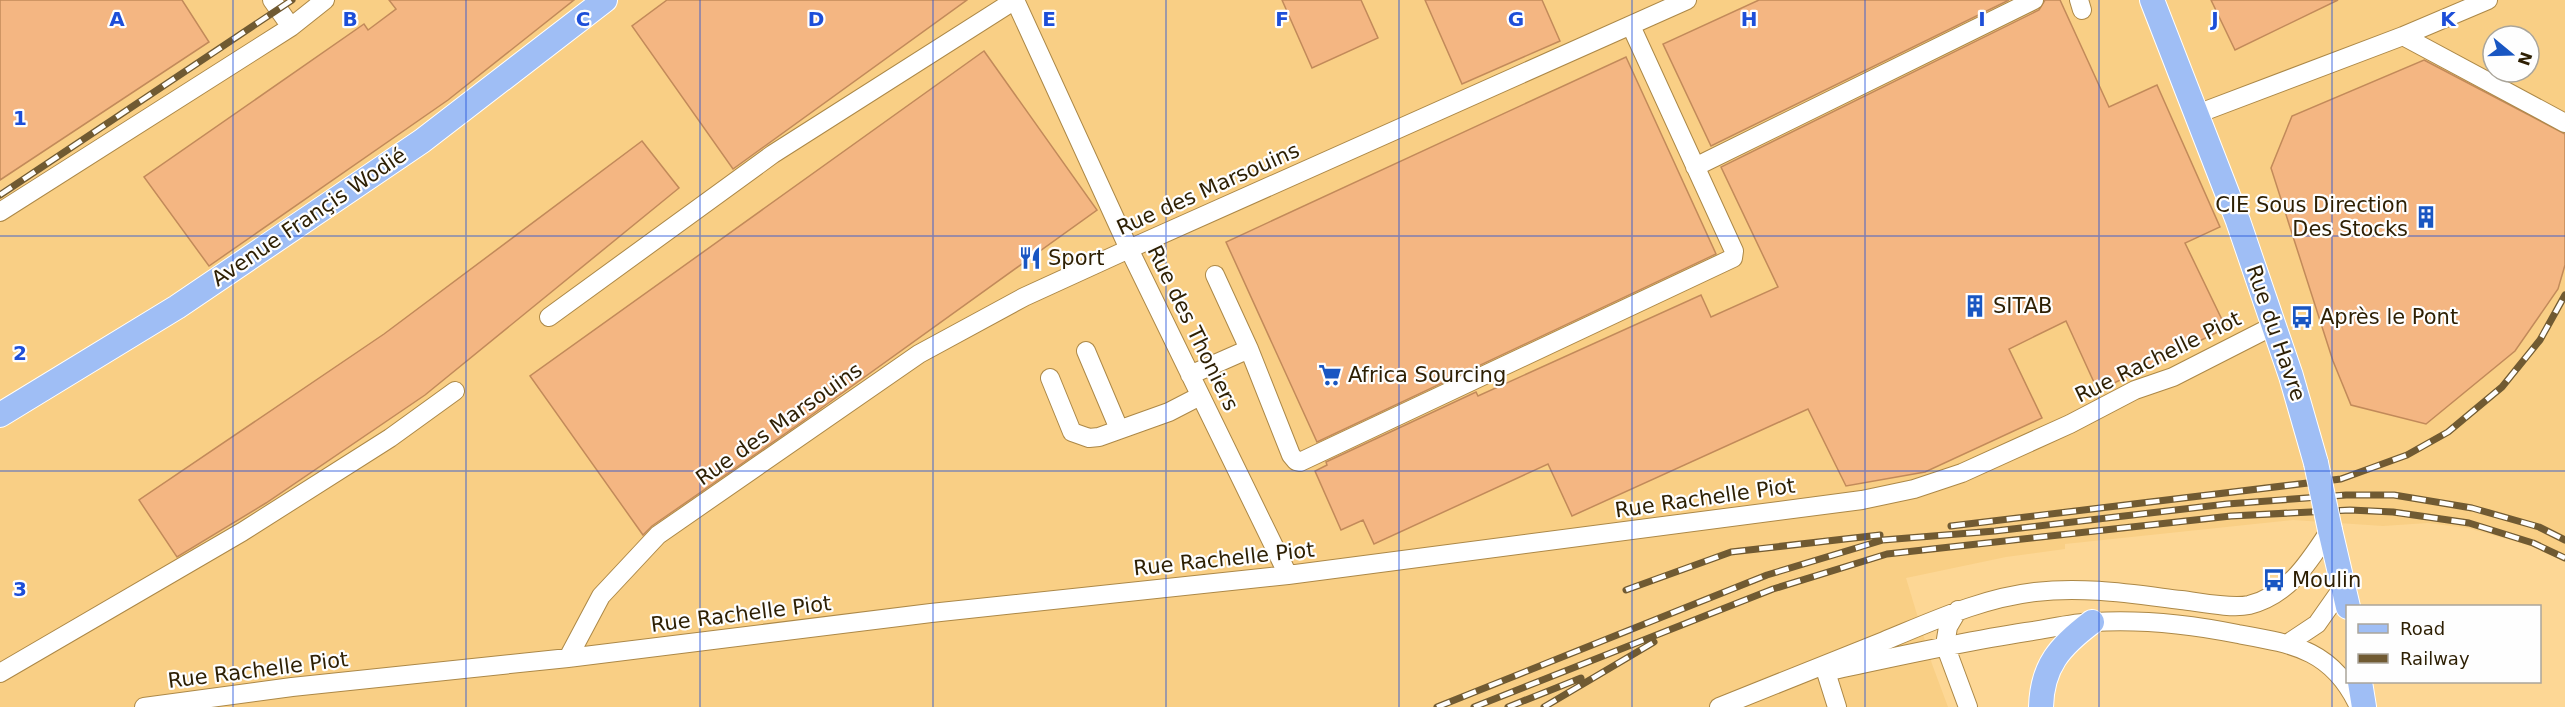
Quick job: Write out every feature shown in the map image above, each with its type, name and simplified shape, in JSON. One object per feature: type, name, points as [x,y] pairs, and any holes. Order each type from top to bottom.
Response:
[{"type":"main road","name":"Avenue Françis Wodié","points":[[0,415],[177,307],[422,141],[605,0]]},
{"type":"main road","name":"Rue du Havre","points":[[2152,0],[2238,221],[2295,388],[2316,463],[2345,597]]},
{"type":"main road","points":[[2041,707],[2044,677],[2056,655],[2071,638],[2091,622]]},
{"type":"main road","points":[[2360,683],[2364,707]]},
{"type":"street","points":[[272,0],[291,27]]},
{"type":"street","points":[[0,212],[291,27],[325,0]]},
{"type":"street","points":[[549,317],[773,154],[1015,0]]},
{"type":"street","name":"Rue des Thoniers","points":[[1015,0],[1129,249],[1288,575]]},
{"type":"street","name":"Rue des Marsouins","points":[[568,658],[601,596],[658,535],[920,354],[1024,297],[1687,0]]},
{"type":"street","points":[[1695,167],[2034,0]]},
{"type":"street","points":[[2197,114],[2403,36],[2488,0]]},
{"type":"street","points":[[1215,275],[1249,349],[1291,455],[1300,462],[1733,258],[1734,252],[1631,26]]},
{"type":"street","points":[[2403,36],[2565,123]]},
{"type":"street","name":"Rue Rachelle Piot","points":[[144,707],[292,687],[568,658],[931,613],[1288,575],[1850,501],[1914,489],[1962,473],[2038,439],[2135,390],[2173,376],[2231,349],[2273,326]]},
{"type":"street","points":[[1190,375],[1249,349]]},
{"type":"street","points":[[1086,351],[1119,429]]},
{"type":"street","points":[[1050,378],[1072,432],[1089,438],[1099,437],[1169,412],[1200,396]]},
{"type":"street","points":[[0,673],[242,532],[390,438],[455,391]]},
{"type":"street","points":[[1719,707],[1742,703],[1783,682],[1958,610],[2009,596],[2058,590],[2100,590],[2210,604],[2246,606],[2262,601],[2289,585],[2330,530]]},
{"type":"street","points":[[2287,644],[2317,624],[2345,597]]},
{"type":"street","points":[[1958,610],[1948,627],[1945,645],[1968,707]]},
{"type":"street","points":[[1783,682],[1945,645],[2091,622],[2169,622],[2287,644],[2313,654],[2337,670],[2346,683]]},
{"type":"street","points":[[1826,672],[1837,707]]},
{"type":"street","points":[[2346,683],[2359,707]]},
{"type":"shaded area","points":[[0,0],[2565,0],[2565,562],[2531,546],[2468,528],[2428,523],[2383,526],[2293,520],[2065,544],[2065,549],[2006,557],[1906,578],[1932,664],[1948,707],[0,707]]},
{"type":"building","points":[[0,0],[182,0],[209,42],[0,180]]},
{"type":"building","points":[[389,0],[574,0],[448,100],[209,266],[144,177],[364,24],[368,30],[396,9]]},
{"type":"building","points":[[667,0],[967,0],[733,169],[632,26]]},
{"type":"building","points":[[1282,0],[1361,0],[1378,38],[1312,68]]},
{"type":"building","points":[[1425,0],[1542,0],[1560,41],[1462,84]]},
{"type":"building","points":[[1759,0],[2009,0],[1711,146],[1663,44]]},
{"type":"building","name":"SITAB","points":[[2045,0],[2060,0],[2109,107],[2157,85],[2220,227],[2185,243],[2226,328],[2098,391],[2066,321],[2009,349],[2042,418],[1925,472],[1846,486],[1808,409],[1572,516],[1548,464],[1374,544],[1363,520],[1341,530],[1315,471],[1327,465],[1326,462],[1476,392],[1478,396],[1701,295],[1711,317],[1778,287],[1721,167],[2039,10]]},
{"type":"building","points":[[2211,0],[2338,0],[2235,50]]},
{"type":"building","points":[[984,51],[1097,210],[802,422],[652,526],[643,535],[530,376]]},
{"type":"building","points":[[1626,57],[1716,254],[1317,442],[1226,242]]},
{"type":"building","name":"CIE Sous Direction Des Stocks","points":[[2424,60],[2565,134],[2565,265],[2558,289],[2515,351],[2426,424],[2351,405],[2333,361],[2271,168],[2292,116]]},
{"type":"building","points":[[642,141],[679,188],[425,395],[266,503],[177,557],[139,500],[384,334]]},
{"type":"railway","points":[[0,195],[292,0]]},
{"type":"railway","points":[[1951,526],[2341,479],[2407,455],[2448,432],[2502,387],[2540,340],[2565,295]]},
{"type":"railway","points":[[1437,707],[1767,575],[1883,540],[1995,531],[2227,504],[2346,495],[2394,495],[2472,508],[2539,527],[2565,540]]},
{"type":"railway","points":[[1474,707],[1773,589],[1887,554],[2231,516],[2350,510],[2393,512],[2469,523],[2533,543],[2565,558]]},
{"type":"railway","points":[[1626,590],[1731,552],[1880,535]]},
{"type":"railway","points":[[1544,707],[1654,642]]},
{"type":"railway","points":[[1508,707],[1581,678]]},
{"type":"place","name":"CIE Sous Direction Des Stocks","points":[[2426,217]]},
{"type":"place","name":"Sport","points":[[1030,258]]},
{"type":"place","name":"SITAB","points":[[1975,306]]},
{"type":"place","name":"Après le Pont","points":[[2302,317]]},
{"type":"place","name":"Africa Sourcing","points":[[1330,375]]},
{"type":"place","name":"Moulin","points":[[2274,580]]}]
